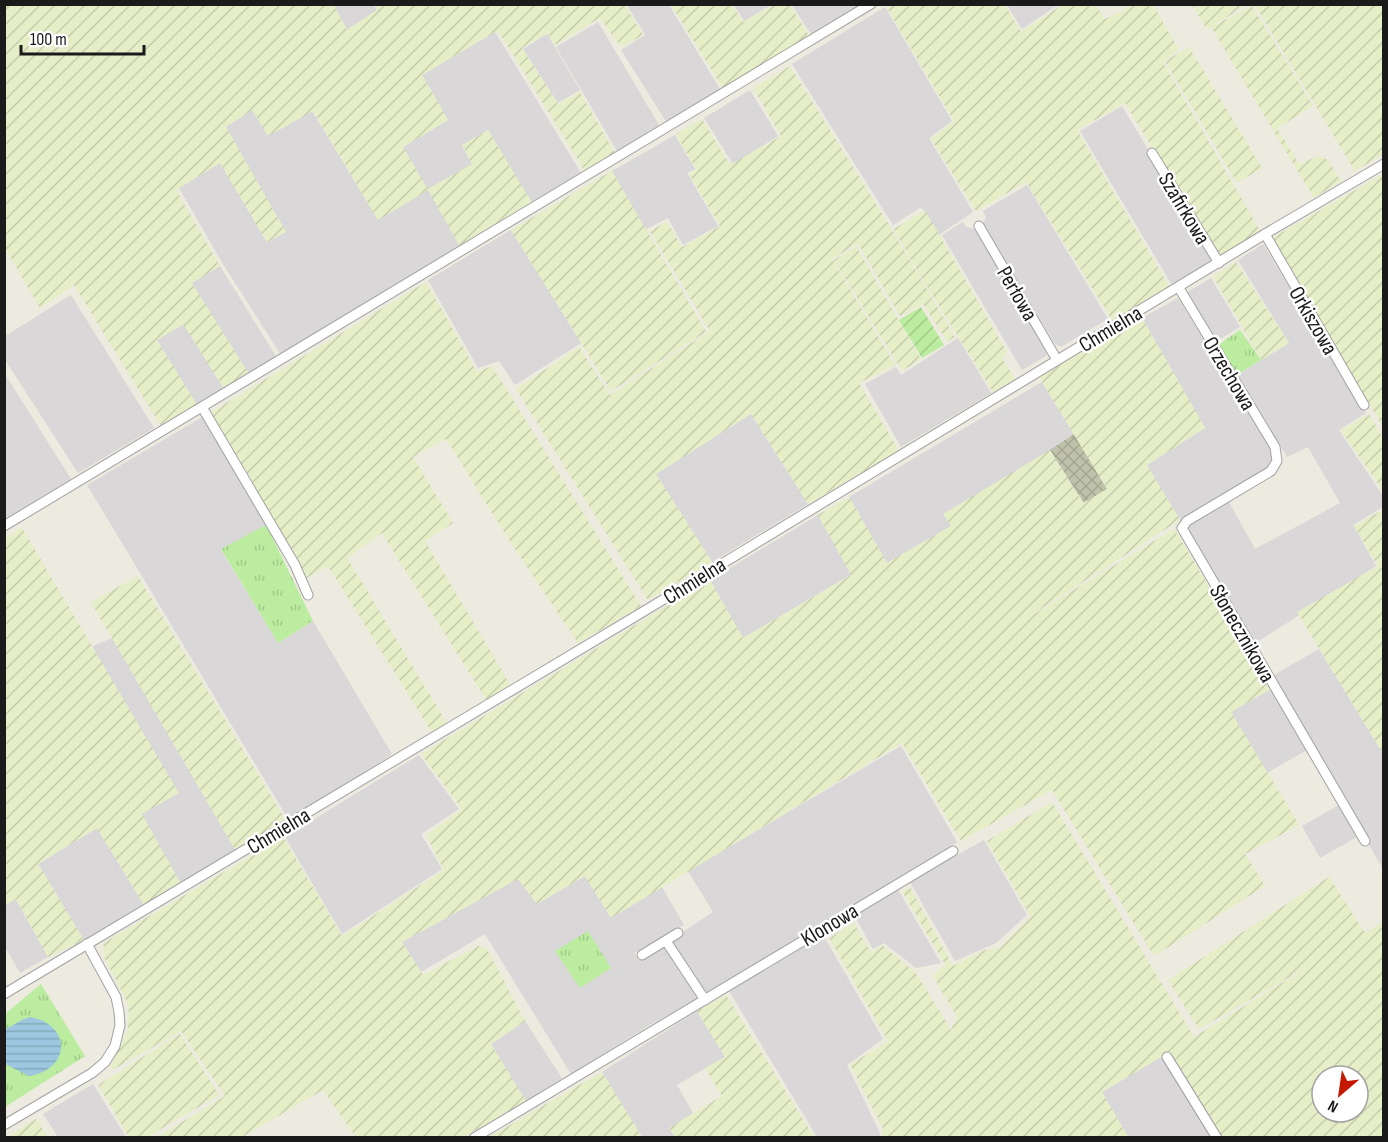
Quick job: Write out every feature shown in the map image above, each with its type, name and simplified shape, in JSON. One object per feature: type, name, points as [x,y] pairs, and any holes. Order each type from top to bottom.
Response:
[{"type":"street","points":[[4,526],[871,4]]},
{"type":"street","name":"Szafirkowa","points":[[1152,153],[1219,263]]},
{"type":"street","name":"Chmielna","points":[[4,994],[567,658],[1265,234],[1383,165]]},
{"type":"street","name":"Perłowa","points":[[979,226],[1057,360]]},
{"type":"street","name":"Orkiszowa","points":[[1265,234],[1365,405]]},
{"type":"street","name":"Orzechowa","points":[[1179,288],[1275,447],[1277,461]]},
{"type":"street","points":[[202,408],[295,565],[308,596]]},
{"type":"street","name":"Słonecznikowa","points":[[1277,461],[1271,471],[1187,521],[1182,528],[1365,841]]},
{"type":"street","name":"Klonowa","points":[[474,1137],[953,851]]},
{"type":"street","points":[[642,955],[678,933]]},
{"type":"street","points":[[666,941],[705,1000]]},
{"type":"street","points":[[4,1125],[92,1073],[105,1062],[115,1046],[120,1024],[116,997],[87,944]]},
{"type":"street","points":[[1167,1057],[1217,1137]]},
{"type":"shaded area","points":[[893,4],[1005,5],[1021,32],[1062,5],[1095,5],[1105,19],[1133,5],[1153,5],[1179,50],[1163,62],[1260,231],[1220,259],[1125,103],[1077,130],[1169,286],[1114,323],[1026,182],[976,211],[931,139],[954,121],[887,8]]},
{"type":"shaded area","points":[[4,5],[334,5],[347,30],[377,10],[374,5],[625,5],[643,35],[621,47],[600,18],[555,45],[547,33],[522,48],[558,104],[580,92],[615,153],[585,171],[499,32],[495,32],[422,75],[448,120],[403,147],[428,189],[472,164],[462,145],[488,130],[532,203],[460,247],[428,190],[378,220],[313,111],[268,136],[252,110],[226,127],[286,232],[267,242],[220,163],[176,190],[220,266],[192,283],[249,374],[224,389],[183,324],[157,340],[197,405],[161,426],[74,285],[40,308],[5,248]]},
{"type":"shaded area","points":[[334,5],[374,5],[377,10],[347,30]]},
{"type":"shaded area","points":[[627,5],[669,5],[721,91],[667,123],[621,50],[645,35]]},
{"type":"shaded area","points":[[671,5],[732,5],[743,22],[774,5],[790,5],[810,37],[723,88]]},
{"type":"shaded area","points":[[734,5],[771,5],[744,21]]},
{"type":"shaded area","points":[[792,5],[860,5],[811,34]]},
{"type":"shaded area","points":[[1007,5],[1058,5],[1022,29]]},
{"type":"shaded area","points":[[1192,5],[1246,5],[1207,29]]},
{"type":"shaded area","points":[[1255,5],[1383,5],[1383,154],[1355,171]]},
{"type":"shaded area","points":[[1252,6],[1313,106],[1277,128],[1299,164],[1319,156],[1328,160],[1341,181],[1314,198],[1211,27]]},
{"type":"shaded area","points":[[885,7],[952,121],[929,138],[973,212],[939,235],[921,207],[893,225],[792,64]]},
{"type":"shaded area","points":[[598,22],[659,125],[617,151],[556,47]]},
{"type":"shaded area","points":[[495,32],[581,173],[532,203],[488,130],[462,146],[472,164],[460,247],[281,355],[223,264],[179,188],[220,163],[267,242],[286,232],[225,127],[252,110],[268,136],[312,111],[378,220],[403,147],[448,120],[422,75]]},
{"type":"shaded area","points":[[547,34],[580,90],[558,103],[523,49]]},
{"type":"shaded area","points":[[1189,47],[1262,168],[1237,183],[1165,61]]},
{"type":"shaded area","points":[[790,66],[891,228],[955,337],[947,341],[923,304],[900,316],[858,243],[832,259],[895,365],[859,383],[899,451],[808,504],[751,414],[656,474],[712,562],[648,600],[516,389],[579,347],[610,395],[710,331],[650,231],[667,222],[682,247],[720,226],[689,174],[696,169],[676,134],[702,119],[730,165],[781,136],[753,88]]},
{"type":"shaded area","points":[[750,90],[778,136],[733,164],[704,118]]},
{"type":"shaded area","points":[[1122,106],[1214,260],[1172,285],[1080,131]]},
{"type":"shaded area","points":[[675,135],[695,169],[687,173],[718,226],[683,245],[668,218],[645,230],[612,171]]},
{"type":"shaded area","points":[[612,171],[706,332],[611,391],[511,230]]},
{"type":"shaded area","points":[[1383,174],[1383,427],[1272,238]]},
{"type":"shaded area","points":[[1027,185],[1108,319],[1061,347],[1055,344],[983,224],[986,217],[983,211]]},
{"type":"shaded area","points":[[925,210],[1007,352],[1002,358],[1015,379],[993,392],[921,277],[894,229]]},
{"type":"shaded area","points":[[963,222],[966,227],[975,229],[1047,351],[1046,356],[1022,370],[942,235]]},
{"type":"shaded area","points":[[511,230],[581,343],[515,385],[499,361],[478,368],[428,280]]},
{"type":"shaded area","points":[[1263,244],[1366,413],[1339,430],[1383,496],[1383,507],[1353,525],[1376,566],[1254,644],[1185,529],[1229,502],[1255,549],[1340,503],[1308,447],[1287,457],[1237,375],[1289,343],[1238,260]]},
{"type":"shaded area","points":[[856,246],[921,359],[902,371],[834,260]]},
{"type":"shaded area","points":[[1236,262],[1289,343],[1261,360],[1213,276]]},
{"type":"shaded area","points":[[220,266],[277,358],[249,374],[191,283]]},
{"type":"shaded area","points":[[1211,278],[1240,327],[1215,342],[1186,293]]},
{"type":"shaded area","points":[[426,282],[477,372],[492,366],[641,606],[578,643],[509,540],[446,439],[413,457],[453,523],[425,541],[512,688],[487,701],[382,533],[347,558],[448,725],[433,734],[328,566],[305,579],[298,559],[210,413]]},
{"type":"shaded area","points":[[71,295],[154,428],[78,473],[4,358],[5,336]]},
{"type":"shaded area","points":[[1178,298],[1275,455],[1271,468],[1180,520],[1147,465],[1205,428],[1142,318]]},
{"type":"shaded area","points":[[1142,318],[1205,428],[1147,465],[1180,520],[1003,633],[1174,529],[1271,689],[1231,712],[1299,825],[1245,854],[1265,886],[1154,956],[1052,790],[961,841],[902,743],[611,918],[585,876],[537,904],[518,879],[402,942],[423,975],[478,946],[487,949],[525,1021],[491,1044],[526,1101],[464,1137],[356,1137],[323,1090],[242,1137],[157,1137],[225,1096],[181,1031],[114,1069],[110,1067],[128,1030],[129,1006],[103,955],[104,943],[283,837],[342,936],[444,870],[426,835],[462,809],[421,754],[710,580],[743,638],[851,575],[818,515],[849,497],[887,563],[951,526],[943,514],[1050,450],[1083,503],[1107,489],[1039,377]]},
{"type":"shaded area","points":[[184,324],[224,389],[197,405],[157,340]]},
{"type":"shaded area","points":[[958,338],[991,393],[901,447],[865,384],[896,367],[901,375]]},
{"type":"shaded area","points":[[5,374],[71,479],[4,519]]},
{"type":"shaded area","points":[[1042,382],[1107,489],[944,514],[951,526],[887,563],[849,497]]},
{"type":"shaded area","points":[[751,414],[808,504],[712,562],[656,474]]},
{"type":"shaded area","points":[[1369,414],[1383,438],[1383,491],[1341,430]]},
{"type":"shaded area","points":[[204,416],[266,525],[221,550],[278,643],[313,621],[392,754],[290,822],[87,485]]},
{"type":"shaded area","points":[[1074,434],[1107,489],[1084,503],[1050,450]]},
{"type":"shaded area","points":[[1381,511],[1384,515],[1383,754],[1297,612],[1378,566],[1354,526]]},
{"type":"shaded area","points":[[818,515],[852,574],[743,638],[710,580]]},
{"type":"shaded area","points":[[22,528],[179,793],[142,814],[182,886],[145,907],[97,828],[38,864],[84,940],[48,957],[16,899],[5,905],[4,538]]},
{"type":"shaded area","points":[[138,576],[288,824],[237,853],[91,602]]},
{"type":"shaded area","points":[[112,638],[237,853],[182,886],[141,813],[178,793],[91,647]]},
{"type":"shaded area","points":[[1319,649],[1383,754],[1383,869],[1272,676]]},
{"type":"shaded area","points":[[1271,689],[1307,750],[1267,773],[1231,712]]},
{"type":"shaded area","points":[[901,746],[957,842],[704,994],[669,941],[713,912],[688,871]]},
{"type":"shaded area","points":[[419,755],[459,809],[421,834],[442,869],[342,934],[285,837]]},
{"type":"shaded area","points":[[1052,802],[1194,1037],[1326,956],[1199,1029],[1168,980],[1329,877],[1365,933],[1383,922],[1383,1137],[1223,1137],[1170,1052],[1102,1092],[1128,1137],[883,1137],[882,1126],[850,1065],[888,1041],[829,938],[854,923],[871,953],[882,945],[915,972],[951,1030],[957,1017],[933,976],[945,964],[902,891],[910,887],[953,966],[984,950],[998,949],[1031,917],[987,841]]},
{"type":"shaded area","points":[[1339,805],[1357,837],[1320,858],[1302,826]]},
{"type":"shaded area","points":[[97,828],[143,904],[84,940],[38,864]]},
{"type":"shaded area","points":[[984,840],[1027,915],[996,943],[955,961],[910,882]]},
{"type":"shaded area","points":[[585,876],[611,918],[662,887],[684,925],[634,953],[639,961],[665,946],[699,998],[648,1026],[571,1074],[485,934],[421,972],[402,942],[518,879],[537,904]]},
{"type":"shaded area","points":[[897,888],[941,963],[916,968],[884,943],[873,949],[853,913]]},
{"type":"shaded area","points":[[15,898],[48,957],[20,973],[5,947],[5,905]]},
{"type":"shaded area","points":[[822,933],[883,1039],[847,1065],[880,1137],[817,1137],[729,991]]},
{"type":"shaded area","points":[[726,995],[814,1137],[675,1137],[669,1128],[722,1096],[705,1068],[725,1057],[697,1011]]},
{"type":"shaded area","points":[[697,1011],[725,1057],[677,1085],[693,1113],[669,1128],[675,1137],[642,1137],[602,1072]]},
{"type":"shaded area","points":[[525,1021],[562,1078],[526,1101],[491,1044]]},
{"type":"shaded area","points":[[180,1034],[219,1095],[147,1137],[129,1137],[98,1085]]},
{"type":"shaded area","points":[[1164,1055],[1214,1137],[1128,1137],[1102,1092]]},
{"type":"shaded area","points":[[602,1072],[642,1137],[489,1137]]},
{"type":"shaded area","points":[[93,1084],[126,1137],[58,1137],[43,1114]]},
{"type":"shaded area","points":[[36,1119],[48,1137],[7,1137]]},
{"type":"green space","points":[[921,307],[944,345],[922,358],[899,320]]},
{"type":"green space","points":[[1240,330],[1261,360],[1237,375],[1218,345]]},
{"type":"green space","points":[[266,525],[313,621],[278,643],[221,549]]},
{"type":"green space","points":[[588,931],[611,968],[580,988],[555,951]]},
{"type":"green space","points":[[41,984],[85,1056],[5,1107],[5,1014]]},
{"type":"water","points":[[30,1017],[43,1021],[53,1028],[59,1037],[61,1046],[59,1056],[53,1065],[43,1072],[29,1076],[5,1062],[4,1030]]}]
